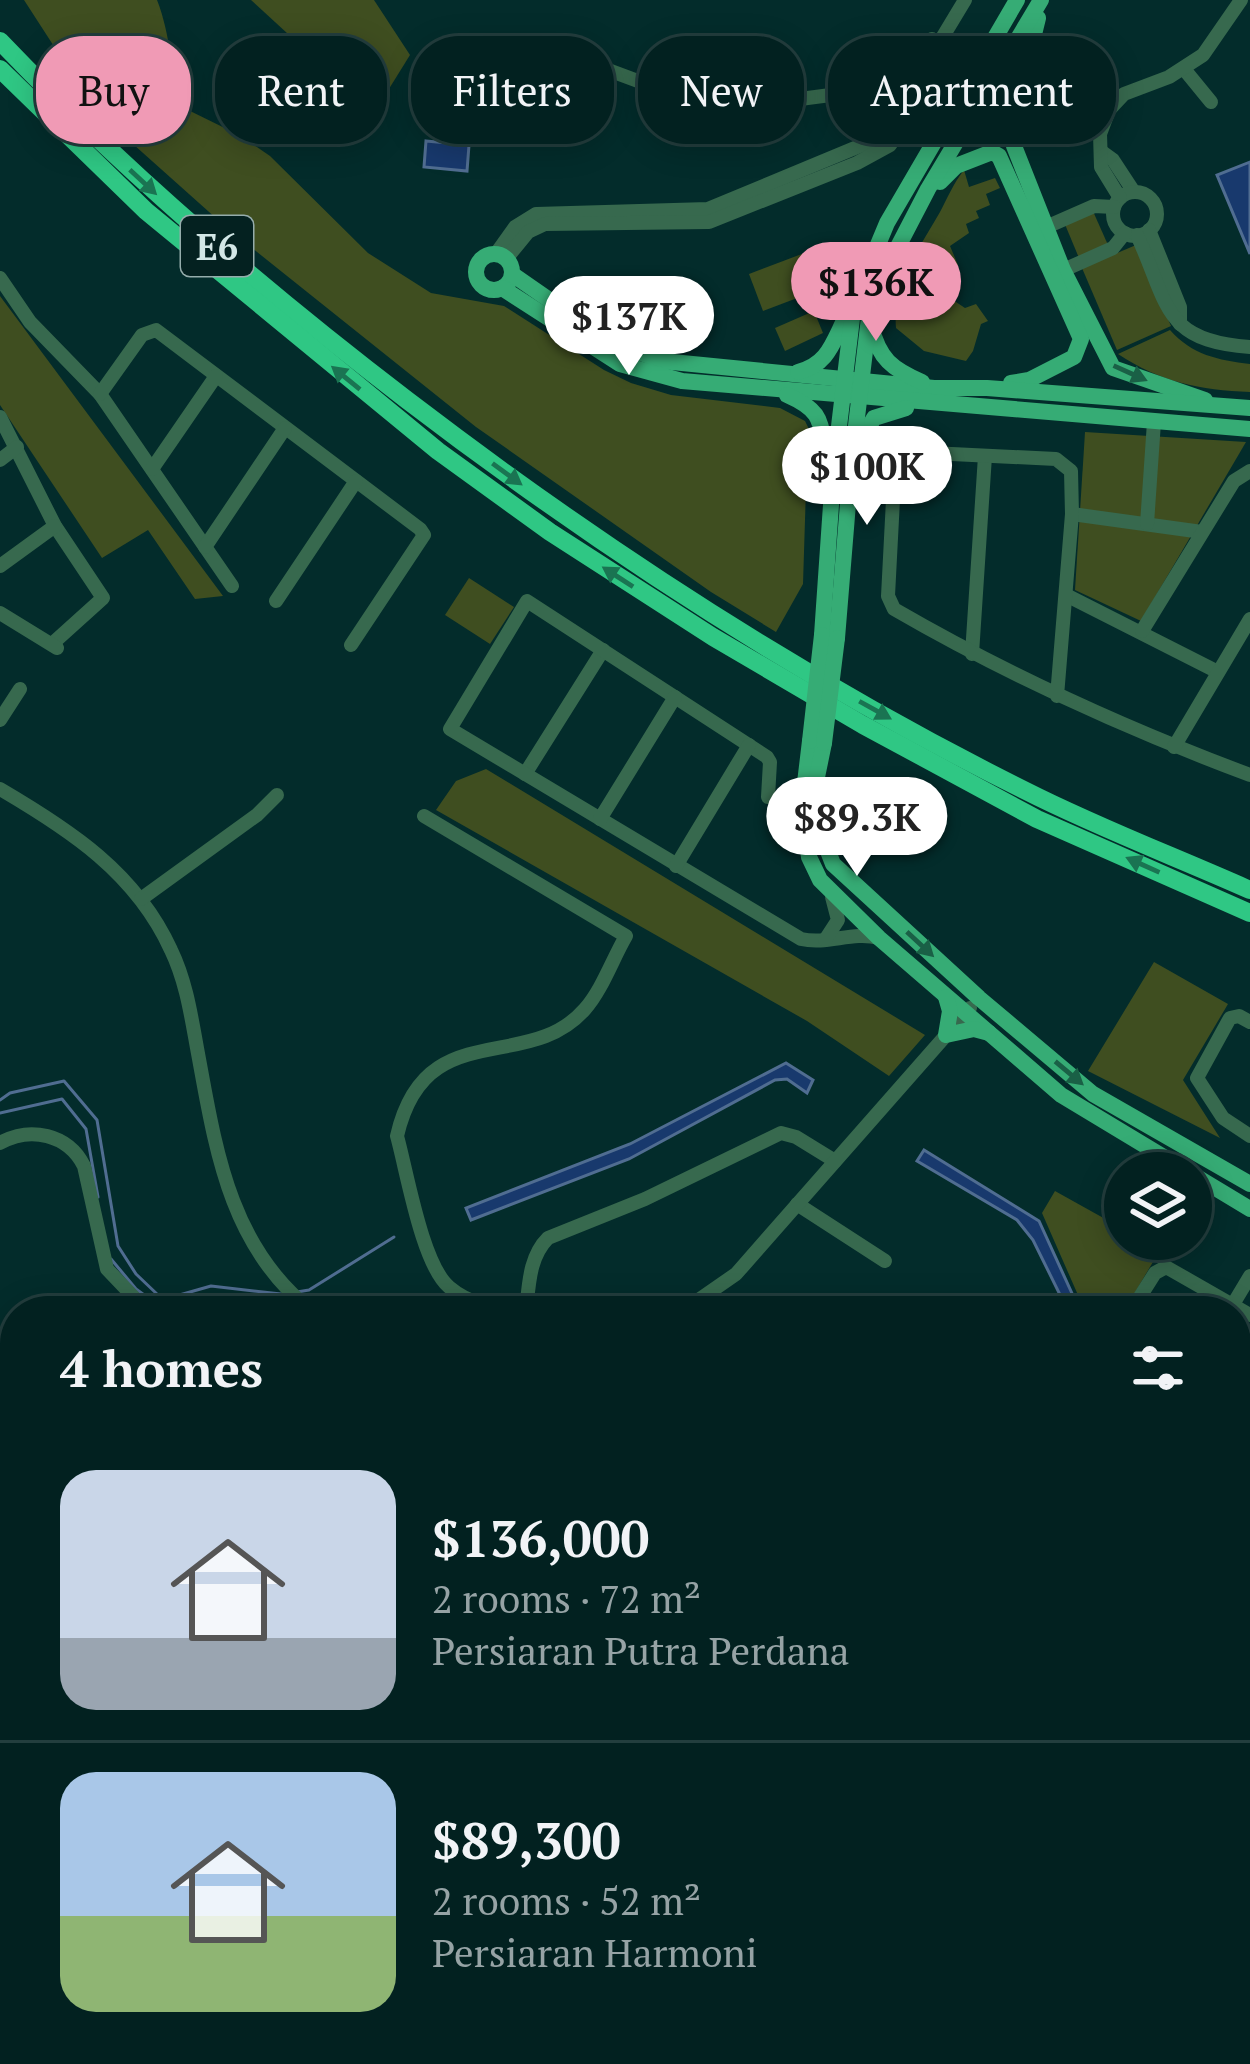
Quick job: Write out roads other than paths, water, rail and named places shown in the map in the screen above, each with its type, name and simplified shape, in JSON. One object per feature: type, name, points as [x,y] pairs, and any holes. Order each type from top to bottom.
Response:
[{"type":"highway","name":"E6","points":[[0,40],[146,186],[317,331],[562,515],[720,622],[873,710],[1028,792],[1250,890]]},
{"type":"highway","name":"E6","points":[[0,69],[146,211],[438,452],[550,532],[862,725],[1037,819],[1250,913]]},
{"type":"main road","points":[[782,383],[830,354],[887,223],[1017,0]]},
{"type":"main road","points":[[830,637],[833,476],[852,389],[864,359],[869,318],[908,227],[1042,0]]},
{"type":"main road","points":[[1039,230],[1011,128],[1042,0]]},
{"type":"main road","points":[[851,466],[866,426],[874,418],[932,396],[1029,380],[1078,352],[1081,339],[1039,230],[1002,161],[992,152],[946,174],[908,227]]},
{"type":"main road","points":[[504,269],[607,340],[647,357],[782,383],[1250,429]]},
{"type":"main road","points":[[1057,273],[1113,368],[1225,406]]},
{"type":"main road","points":[[854,302],[851,466],[817,742],[819,828],[833,864],[979,998],[1094,1094],[1250,1184]]},
{"type":"main road","points":[[869,318],[875,344],[889,366],[932,396]]},
{"type":"main road","points":[[782,383],[822,420],[833,476]]},
{"type":"main road","points":[[987,388],[1250,408]]},
{"type":"main road","points":[[817,742],[802,808],[809,857],[820,880],[945,997],[1061,1095],[1250,1208]]},
{"type":"main road","points":[[945,997],[950,1011],[946,1034],[974,1029],[990,1033]]},
{"type":"street","points":[[934,36],[960,0]]},
{"type":"street","points":[[942,36],[960,0]]},
{"type":"street","points":[[1241,0],[1212,47],[1184,69],[1115,101],[1102,122],[1102,152],[1113,160],[1123,199],[1116,225],[1137,233],[1169,312],[1192,336],[1250,347]]},
{"type":"street","points":[[1184,69],[1211,102]]},
{"type":"street","points":[[614,73],[643,84],[748,100],[828,95]]},
{"type":"street","points":[[504,269],[515,227],[536,214],[708,209],[867,144]]},
{"type":"street","points":[[1039,230],[1123,199],[1147,195],[1155,206],[1156,219],[1137,233],[1057,273]]},
{"type":"street","points":[[0,278],[30,322],[100,394],[232,586]]},
{"type":"street","points":[[100,394],[142,335],[156,330],[424,535],[351,645]]},
{"type":"street","points":[[152,469],[217,376]]},
{"type":"street","points":[[0,417],[55,526],[103,598],[55,646],[0,613]]},
{"type":"street","points":[[1147,524],[1154,422]]},
{"type":"street","points":[[205,547],[285,428]]},
{"type":"street","points":[[0,460],[17,447]]},
{"type":"street","points":[[1058,696],[1071,472],[1056,459],[911,452],[895,461],[889,603],[972,654],[1058,696],[1250,776]]},
{"type":"street","points":[[972,654],[985,456]]},
{"type":"street","points":[[1142,631],[1234,481],[1250,471]]},
{"type":"street","points":[[277,601],[356,481]]},
{"type":"street","points":[[1072,514],[1202,532]]},
{"type":"street","points":[[0,566],[55,526]]},
{"type":"street","points":[[1066,596],[1218,672]]},
{"type":"street","points":[[768,797],[770,762],[749,745],[527,602],[450,729],[801,939],[852,934],[879,938]]},
{"type":"street","points":[[1174,747],[1250,619]]},
{"type":"street","points":[[525,774],[603,650]]},
{"type":"street","points":[[0,720],[20,689]]},
{"type":"street","points":[[600,820],[675,697]]},
{"type":"street","points":[[676,866],[749,745]]},
{"type":"street","points":[[0,789],[93,848],[141,899],[170,945],[182,978],[218,1165],[249,1239],[296,1296]]},
{"type":"street","points":[[141,899],[257,815],[277,794]]},
{"type":"street","points":[[424,815],[626,936],[585,1010],[547,1035],[454,1057],[416,1090],[401,1119],[397,1136],[430,1256],[446,1285],[465,1296]]},
{"type":"street","points":[[825,940],[838,920],[829,889]]},
{"type":"street","points":[[704,1296],[736,1274],[979,998]]},
{"type":"street","points":[[1250,1022],[1239,1016],[1230,1018],[1198,1072],[1223,1118],[1250,1136]]},
{"type":"street","points":[[0,1143],[31,1132],[55,1138],[76,1151],[84,1166],[99,1248],[127,1296]]},
{"type":"street","points":[[526,1296],[538,1249],[548,1238],[645,1199],[781,1133],[835,1161]]},
{"type":"street","points":[[797,1204],[885,1261]]},
{"type":"street","points":[[1141,1296],[1155,1273],[1166,1267],[1212,1296]]},
{"type":"water","points":[[426,144],[469,145],[467,171],[424,167]]},
{"type":"water","points":[[1250,162],[1250,254],[1217,175]]},
{"type":"water","points":[[786,1063],[813,1080],[807,1093],[787,1079],[775,1080],[629,1159],[471,1220],[466,1208],[630,1144]]},
{"type":"water","points":[[924,1150],[1039,1221],[1073,1296],[1061,1296],[1033,1240],[1017,1220],[917,1161]]},
{"type":"waterway","points":[[0,1100],[10,1093],[64,1081],[97,1120],[118,1246],[136,1274],[158,1295],[176,1296],[211,1286],[281,1294]]},
{"type":"waterway","points":[[0,1113],[62,1099],[86,1129],[98,1197]]},
{"type":"waterway","points":[[297,1292],[309,1290],[394,1237]]},
{"type":"waterway","points":[[111,1259],[146,1296]]}]
